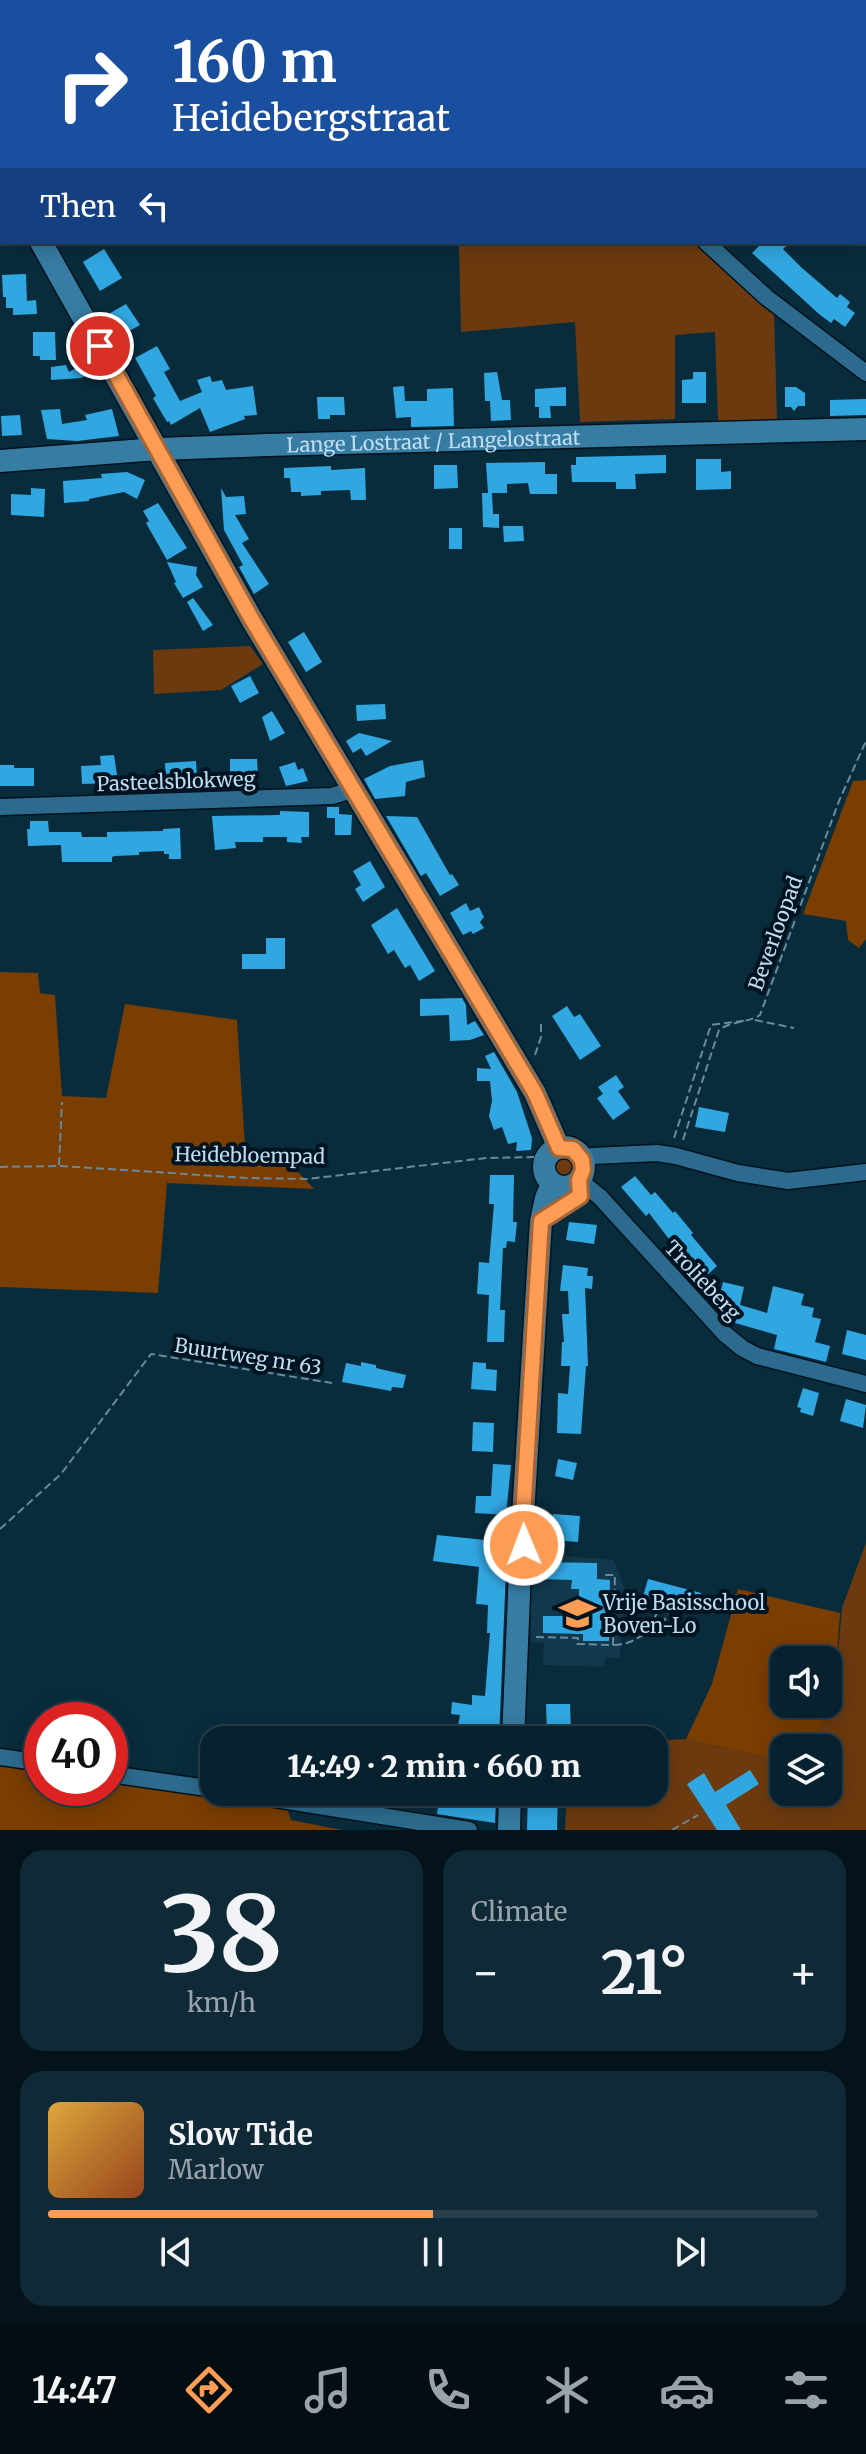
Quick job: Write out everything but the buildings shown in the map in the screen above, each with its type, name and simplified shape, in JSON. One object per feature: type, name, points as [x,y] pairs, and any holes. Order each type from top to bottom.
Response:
[{"type":"street","points":[[42,244],[251,618],[547,1116],[553,1152],[544,1169],[552,1184],[567,1187],[592,1156],[672,1155],[738,1173],[788,1181],[866,1172]]},
{"type":"street","points":[[708,244],[766,297],[866,373]]},
{"type":"street","name":"Lange Lostraat / Langelostraat","points":[[0,461],[158,449],[866,429]]},
{"type":"street","name":"Pasteelsblokweg","points":[[0,807],[332,796],[352,790]]},
{"type":"street","points":[[553,1152],[573,1149],[581,1170]]},
{"type":"street","name":"Trolieberg","points":[[581,1170],[600,1197],[725,1334],[742,1348],[757,1356],[866,1384]]},
{"type":"street","points":[[514,1726],[541,1221],[552,1184]]},
{"type":"street","points":[[0,1757],[24,1760]]},
{"type":"street","points":[[128,1777],[200,1787]]},
{"type":"street","points":[[319,1806],[469,1830]]},
{"type":"street","points":[[509,1830],[510,1806]]},
{"type":"lane","points":[[541,1221],[580,1196],[581,1170]]},
{"type":"path","name":"Beverloopad","points":[[672,1155],[681,1145],[719,1030],[760,1015],[839,801],[866,741]]},
{"type":"path","points":[[672,1155],[711,1025],[753,1019],[794,1028]]},
{"type":"path","points":[[521,1071],[539,1045],[541,1022]]},
{"type":"path","points":[[59,1166],[62,1102]]},
{"type":"path","name":"Heidebloempad","points":[[0,1167],[59,1166],[307,1179],[553,1152]]},
{"type":"path","name":"Buurtweg nr 63","points":[[0,1529],[61,1474],[151,1354],[332,1383]]},
{"type":"path","points":[[602,1575],[615,1575],[613,1645]]},
{"type":"path","points":[[640,1638],[660,1605]]},
{"type":"path","points":[[527,1637],[578,1638],[577,1644],[626,1645],[664,1622],[670,1607]]},
{"type":"path","points":[[672,1830],[698,1815]]},
{"type":"shaded area","points":[[459,244],[703,244],[774,312],[777,422],[718,421],[715,332],[675,335],[675,419],[580,422],[575,322],[461,332]]},
{"type":"shaded area","points":[[250,646],[263,664],[221,690],[154,694],[153,650]]},
{"type":"shaded area","points":[[866,780],[866,939],[859,948],[848,940],[846,921],[803,914],[853,781]]},
{"type":"shaded area","points":[[0,972],[38,973],[40,993],[55,995],[62,1096],[106,1098],[125,1004],[237,1020],[245,1147],[282,1155],[314,1189],[167,1183],[158,1293],[0,1287]]},
{"type":"shaded area","points":[[564,1153],[574,1157],[578,1167],[574,1177],[564,1181],[554,1177],[550,1167],[554,1157]]},
{"type":"shaded area","points":[[866,1543],[866,1830],[565,1830],[566,1806],[668,1806],[668,1740],[686,1739],[770,1759],[770,1806],[842,1806],[842,1734],[817,1734],[827,1718],[842,1718],[842,1646],[839,1646],[842,1608]]},
{"type":"shaded area","name":"Vrije Basisschool Boven-Lo","points":[[530,1553],[614,1560],[624,1587],[620,1658],[605,1657],[604,1667],[543,1665],[544,1643],[531,1642]]},
{"type":"shaded area","points":[[738,1589],[840,1613],[838,1646],[770,1646],[770,1718],[827,1718],[817,1734],[770,1734],[770,1759],[686,1739],[712,1684]]},
{"type":"shaded area","points":[[0,1765],[24,1768],[24,1806],[128,1806],[128,1784],[200,1794],[200,1806],[286,1806],[291,1820],[342,1830],[0,1830]]},
{"type":"place","name":"Vrije Basisschool Boven-Lo","points":[[577,1614]]},
{"type":"route","points":[[100,346],[251,618],[535,1093],[559,1148],[573,1149],[584,1165],[579,1180],[580,1196],[541,1221],[522,1532],[524,1545]]}]
